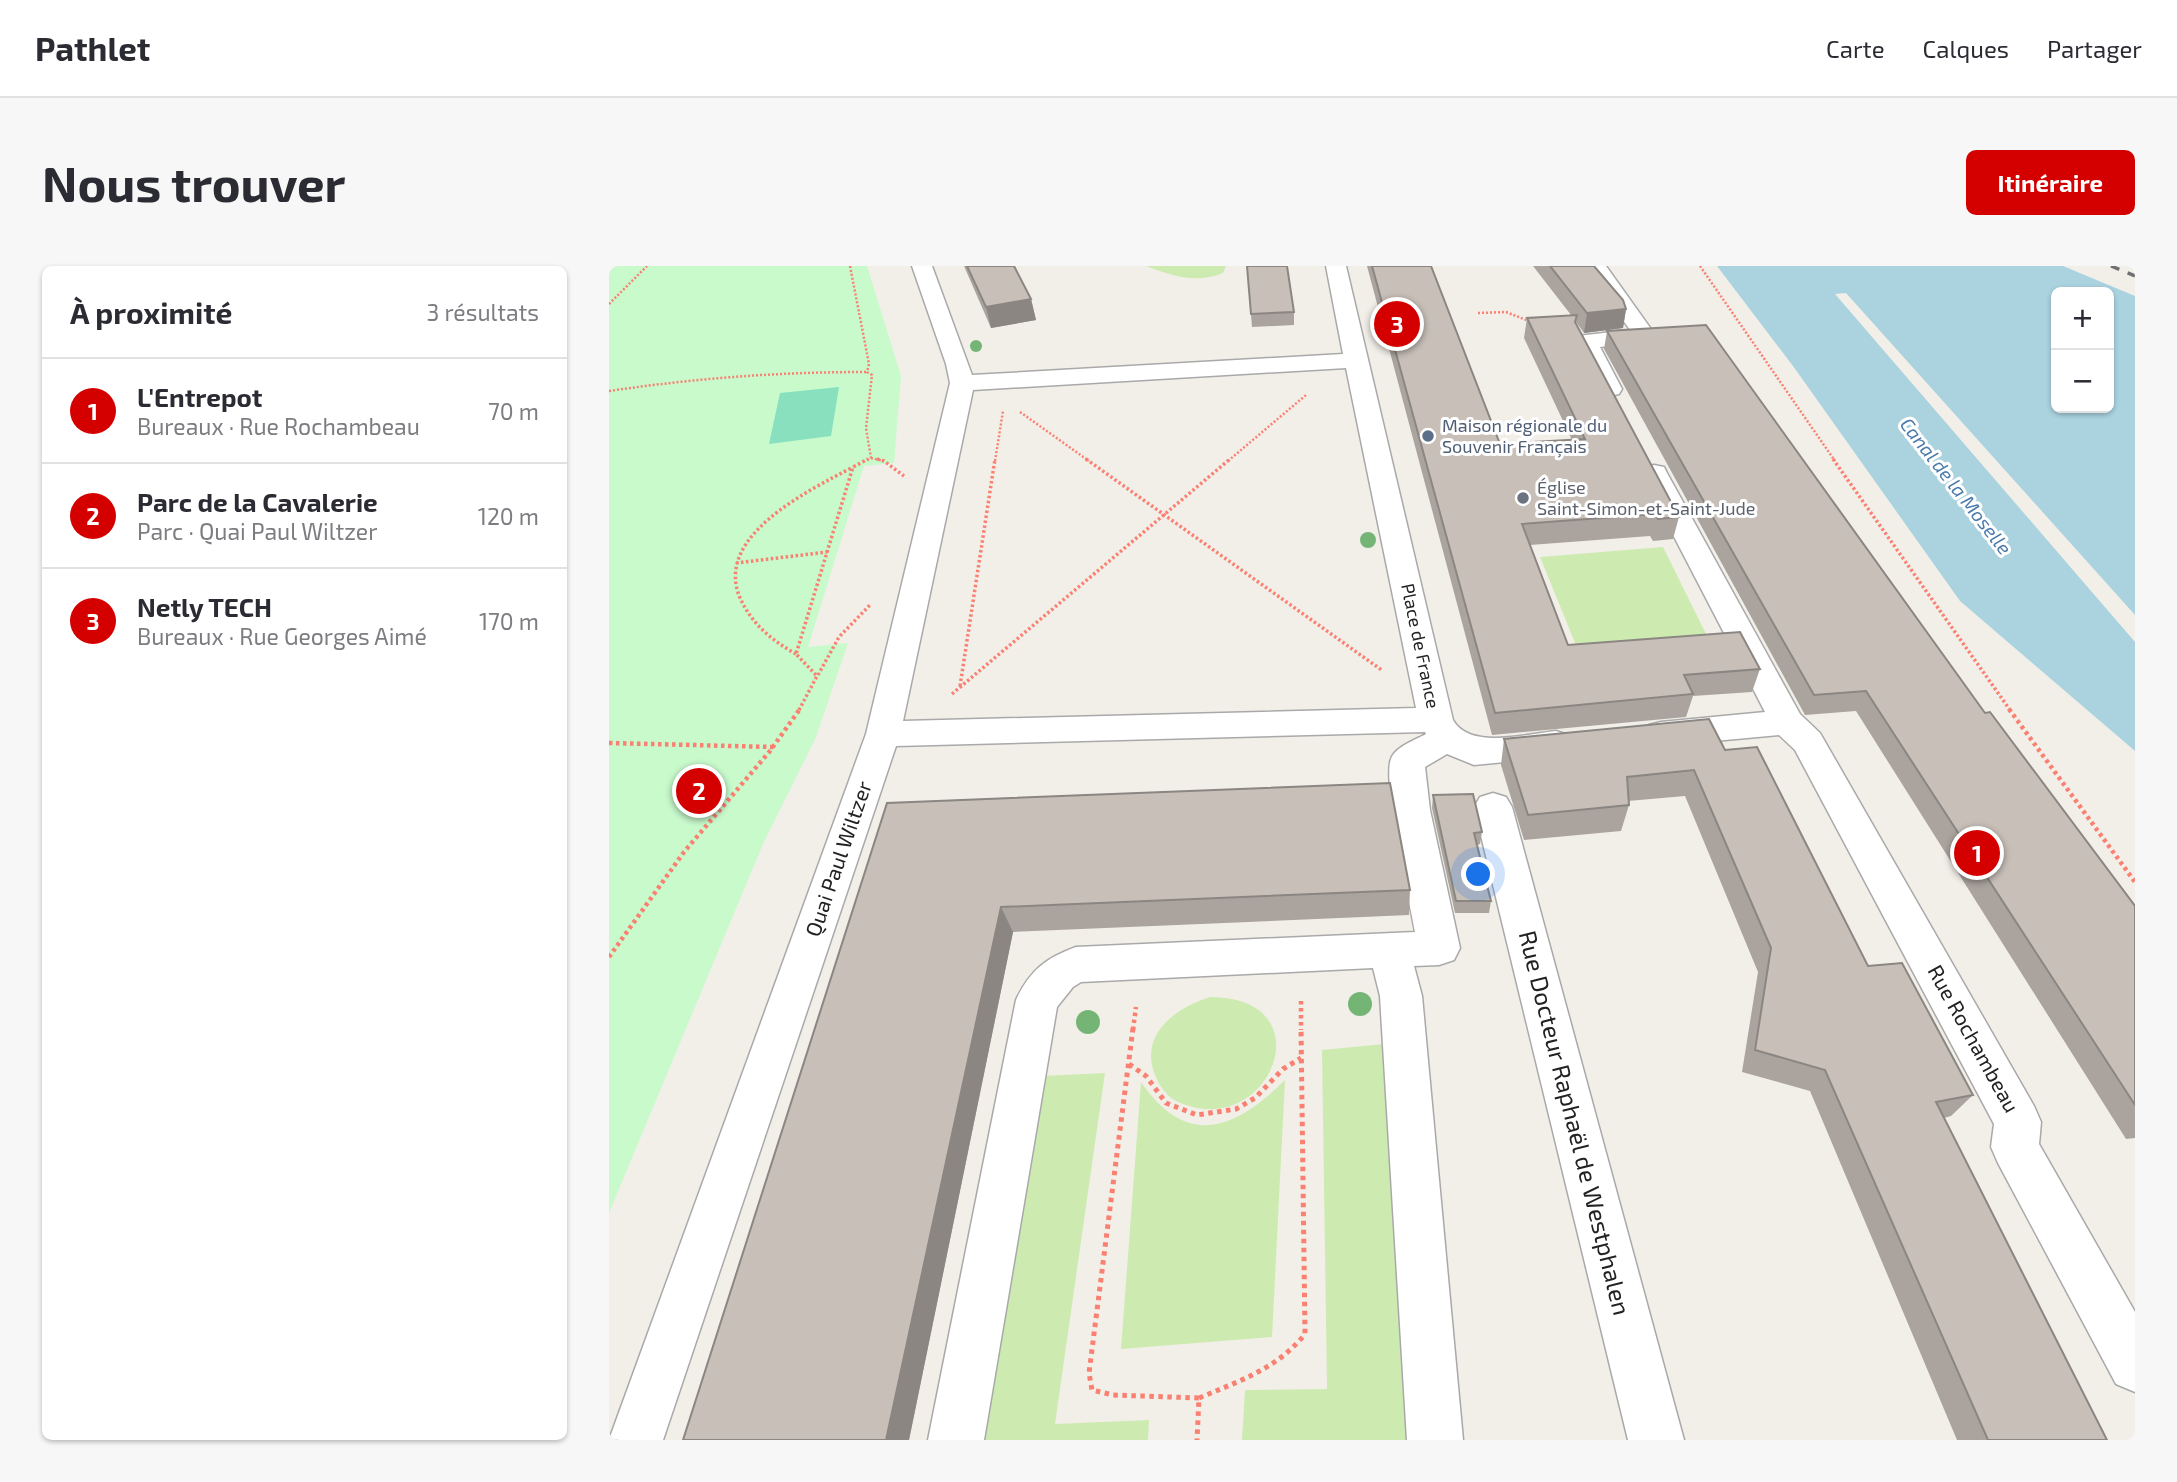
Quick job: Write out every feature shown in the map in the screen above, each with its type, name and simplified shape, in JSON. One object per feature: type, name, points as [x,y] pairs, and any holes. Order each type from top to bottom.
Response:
[{"type":"street","points":[[883,734],[962,383],[958,364],[922,266]]},
{"type":"street","name":"Place de France","points":[[883,734],[1441,729],[1355,360],[1336,266]]},
{"type":"street","points":[[1585,341],[1645,336],[1595,266]]},
{"type":"street","name":"Rue Rochambeau","points":[[1585,341],[1787,722],[1808,742],[2018,1122],[2015,1147],[2135,1365]]},
{"type":"street","points":[[962,383],[1355,360]]},
{"type":"street","points":[[1632,737],[1787,722]]},
{"type":"street","points":[[956,1440],[1037,1000],[1058,974],[1076,965],[1439,948],[1411,810],[1407,761],[1441,729],[1474,752],[1591,741]]},
{"type":"street","name":"Quai Paul Wiltzer","points":[[635,1440],[883,734]]},
{"type":"street","name":"Rue Docteur Raphaël de Westphalen","points":[[1493,807],[1656,1440]]},
{"type":"street","points":[[1389,950],[1401,996],[1436,1440]]},
{"type":"path","points":[[609,304],[647,266]]},
{"type":"path","points":[[850,266],[869,364],[867,372]]},
{"type":"path","points":[[1700,266],[1931,602],[2135,882]]},
{"type":"path","points":[[1478,313],[1506,312],[1585,341]]},
{"type":"path","points":[[609,391],[690,379],[777,372],[867,372],[872,375],[871,407],[866,429],[871,458]]},
{"type":"path","points":[[943,701],[1313,390]]},
{"type":"path","points":[[960,687],[1004,406]]},
{"type":"path","points":[[1016,409],[1385,673]]},
{"type":"path","points":[[817,676],[796,654],[766,638],[737,596],[736,563],[759,528],[800,498],[853,467],[871,458],[884,461],[905,477]]},
{"type":"path","points":[[796,654],[853,467]]},
{"type":"path","points":[[736,563],[827,552]]},
{"type":"path","points":[[609,957],[657,887],[712,817],[775,747],[807,700],[825,655],[842,631],[875,599]]},
{"type":"path","points":[[609,743],[775,747]]},
{"type":"path","points":[[1136,1007],[1089,1373],[1092,1390],[1113,1395],[1199,1398],[1278,1364],[1294,1350],[1305,1334],[1300,1001]]},
{"type":"path","points":[[1129,1064],[1146,1076],[1166,1103],[1197,1115],[1215,1115],[1236,1109],[1255,1098],[1283,1069],[1301,1057]]},
{"type":"path","points":[[1197,1440],[1199,1398]]},
{"type":"green space","points":[[609,266],[867,266],[901,376],[894,463],[864,466],[808,647],[848,643],[816,737],[763,844],[609,1213]]},
{"type":"green space","points":[[1146,266],[1226,266],[1223,273],[1193,278],[1175,276]]},
{"type":"green space","points":[[839,387],[831,436],[769,444],[780,393]]},
{"type":"green space","points":[[1663,547],[1713,648],[1582,660],[1540,557]]},
{"type":"green space","points":[[1211,997],[1247,1004],[1268,1020],[1276,1042],[1272,1066],[1259,1088],[1237,1103],[1209,1109],[1176,1101],[1168,1096],[1158,1081],[1151,1058],[1152,1045],[1165,1023],[1186,1007]]},
{"type":"green space","points":[[1394,1043],[1416,1440],[1242,1440],[1245,1390],[1327,1389],[1322,1050]]},
{"type":"green space","points":[[1105,1073],[1055,1424],[1149,1420],[1148,1440],[979,1440],[1041,1076]]},
{"type":"green space","points":[[1285,1080],[1272,1337],[1121,1349],[1141,1082],[1158,1103],[1176,1117],[1194,1124],[1211,1125],[1248,1111]]},
{"type":"water","name":"Canal de la Moselle","points":[[1717,266],[2063,266],[2113,287],[2051,287],[2051,413],[2114,413],[2114,287],[2135,296],[2135,615],[1846,293],[1835,294],[2135,642],[2135,751],[1960,601],[1793,366]]},
{"type":"building","points":[[967,266],[1014,266],[1031,299],[986,307]]},
{"type":"building","points":[[1247,266],[1287,266],[1294,312],[1251,314]]},
{"type":"building","points":[[1372,266],[1431,266],[1500,444],[1585,439],[1527,318],[1577,315],[1575,322],[1679,517],[1658,519],[1655,514],[1522,524],[1568,645],[1740,632],[1760,669],[1684,675],[1693,694],[1495,713]]},
{"type":"building","points":[[1550,266],[1594,266],[1623,300],[1626,309],[1587,313]]},
{"type":"building","points":[[1706,325],[1985,713],[1990,712],[2135,906],[2135,1105],[1866,691],[1814,695],[1607,331]]},
{"type":"building","points":[[1709,719],[1725,750],[1757,747],[1868,966],[1902,963],[1973,1095],[1936,1102],[2107,1440],[1988,1440],[1825,1070],[1755,1050],[1771,948],[1694,770],[1627,777],[1629,805],[1528,815],[1504,739]]},
{"type":"building","points":[[1390,783],[1410,890],[1001,907],[886,1440],[683,1440],[887,803]]},
{"type":"building","points":[[1473,794],[1482,832],[1474,833],[1491,901],[1456,901],[1433,795]]},
{"type":"railway","points":[[2111,266],[2135,276]]},
{"type":"place","name":"Netly TECH","points":[[1397,324]]},
{"type":"place","name":"Maison régionale du Souvenir Français","points":[[1428,436]]},
{"type":"place","name":"Église Saint-Simon-et-Saint-Jude","points":[[1523,498]]},
{"type":"place","name":"Parc de la Cavalerie","points":[[699,791]]},
{"type":"place","name":"L'Entrepot","points":[[1977,853]]}]
